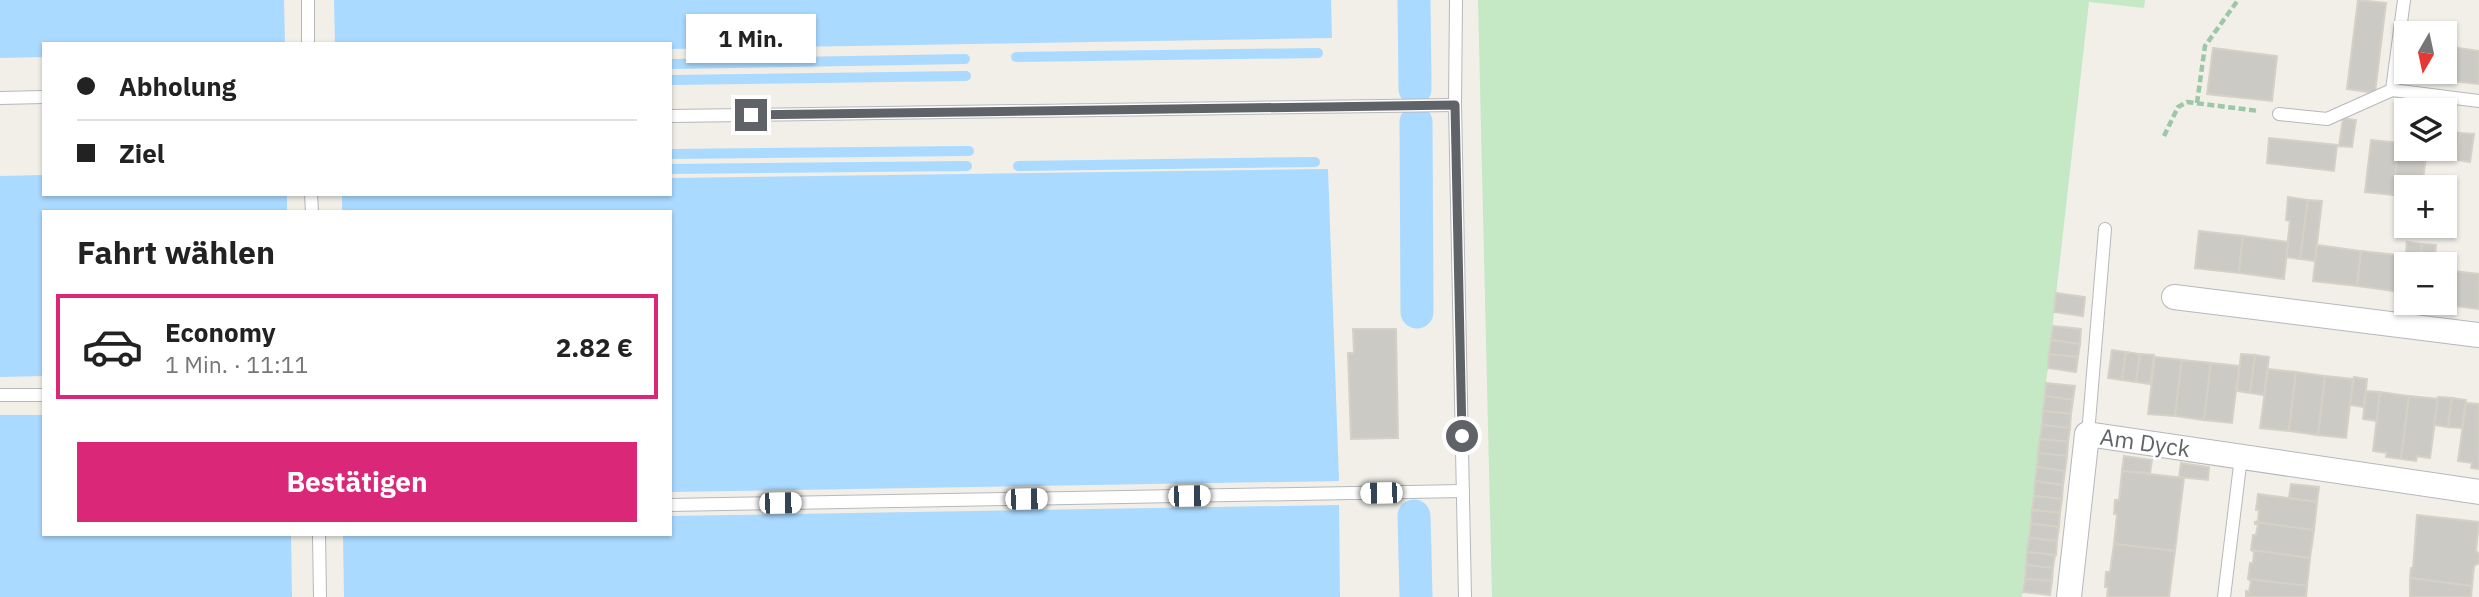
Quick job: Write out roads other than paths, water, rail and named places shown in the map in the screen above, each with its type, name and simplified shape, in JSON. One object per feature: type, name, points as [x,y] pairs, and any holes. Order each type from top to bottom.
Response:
[{"type":"street","points":[[2174,297],[2479,335]]},
{"type":"street","name":"Am Dyck","points":[[2069,597],[2088,434],[2479,492]]},
{"type":"lane","points":[[308,0],[308,42]]},
{"type":"lane","points":[[1456,0],[1455,105],[1465,597]]},
{"type":"lane","points":[[2392,90],[2404,0]]},
{"type":"lane","points":[[2279,114],[2328,119],[2392,90],[2479,101]]},
{"type":"lane","points":[[0,98],[42,97]]},
{"type":"lane","points":[[672,116],[1455,105]]},
{"type":"lane","points":[[2088,434],[2105,229]]},
{"type":"lane","points":[[0,395],[42,395]]},
{"type":"lane","points":[[2224,597],[2241,457]]},
{"type":"lane","points":[[672,505],[1463,491]]},
{"type":"lane","points":[[319,536],[320,597]]},
{"type":"water","points":[[0,0],[284,0],[285,42],[42,42],[42,57],[0,58]]},
{"type":"water","points":[[334,0],[1331,0],[1332,38],[672,49],[672,42],[335,42]]},
{"type":"water","points":[[1328,169],[1339,481],[672,492],[672,210],[342,210],[342,196],[672,196],[672,178]]},
{"type":"water","points":[[42,175],[42,196],[287,196],[287,210],[42,210],[42,376],[0,377],[0,176]]},
{"type":"water","points":[[0,415],[42,415],[42,536],[291,536],[292,597],[0,597]]},
{"type":"water","points":[[1339,505],[1340,597],[344,597],[343,536],[672,536],[672,516]]},
{"type":"waterway","points":[[1414,0],[1415,89]]},
{"type":"waterway","points":[[1016,57],[1318,53]]},
{"type":"waterway","points":[[672,64],[965,59]]},
{"type":"waterway","points":[[672,80],[966,76]]},
{"type":"waterway","points":[[1416,122],[1417,312]]},
{"type":"waterway","points":[[672,154],[969,151]]},
{"type":"waterway","points":[[1018,166],[1315,162]]},
{"type":"waterway","points":[[672,169],[967,166]]},
{"type":"waterway","points":[[1414,516],[1416,597]]}]
